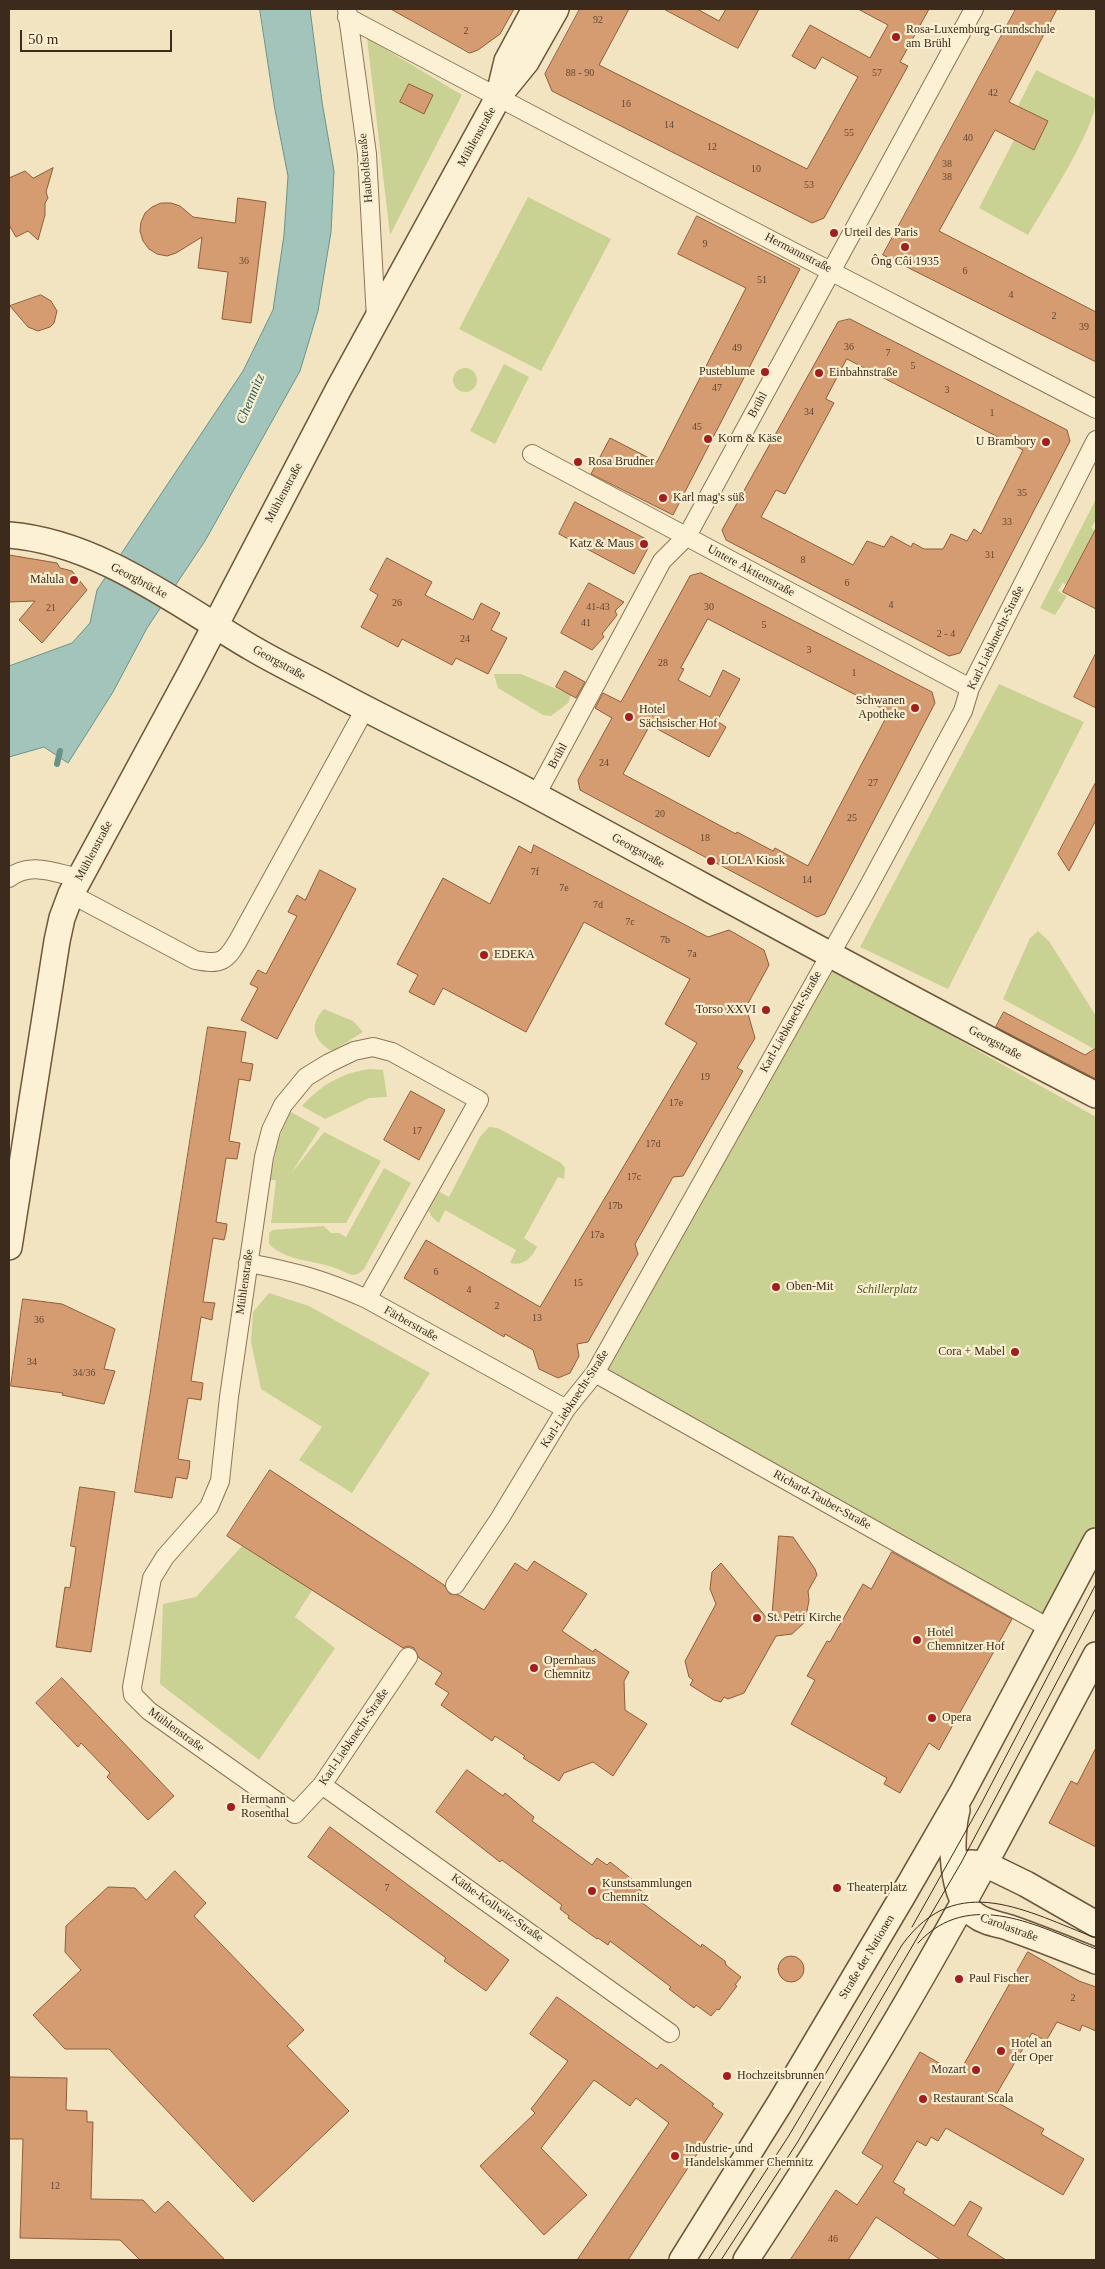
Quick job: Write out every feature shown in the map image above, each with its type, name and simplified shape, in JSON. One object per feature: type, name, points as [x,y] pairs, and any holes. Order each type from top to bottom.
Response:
[{"type":"main road","name":"Mühlenstraße","points":[[499,96],[507,61],[534,9]]},
{"type":"main road","name":"Mühlenstraße","points":[[9,1247],[57,941],[62,918],[75,886],[216,625],[376,321],[499,96],[526,62],[556,9]]},
{"type":"main road","name":"Georgbrücke","points":[[9,535],[48,541],[96,558],[181,604]]},
{"type":"main road","name":"Georgstraße","points":[[181,604],[254,649],[365,709],[536,796],[829,955],[1096,1095]]},
{"type":"main road","name":"Straße der Nationen","points":[[682,2260],[780,2103],[962,1793],[1096,1541]]},
{"type":"main road","points":[[746,2260],[815,2155],[883,2044],[985,1864],[1096,1655]]},
{"type":"main road","points":[[962,1793],[953,1824],[954,1863],[964,1902]]},
{"type":"main road","points":[[902,1896],[923,1874],[938,1866],[954,1863],[985,1864],[1026,1884],[1096,1924]]},
{"type":"main road","name":"Carolastraße","points":[[964,1902],[973,1914],[984,1920],[1030,1935],[1096,1961]]},
{"type":"street","name":"Brühl","points":[[536,796],[662,561],[687,536],[830,270],[974,9]]},
{"type":"street","name":"Hauboldstraße","points":[[347,13],[499,96]]},
{"type":"street","name":"Hauboldstraße","points":[[347,13],[367,154],[376,321]]},
{"type":"street","name":"Hermannstraße","points":[[499,96],[614,160],[1096,409]]},
{"type":"street","name":"Karl-Liebknecht-Straße","points":[[455,1585],[500,1518],[566,1409],[595,1373],[963,711],[970,688],[1096,440]]},
{"type":"street","name":"Untere Aktienstraße","points":[[532,454],[970,688]]},
{"type":"street","name":"Mühlenstraße","points":[[75,886],[128,924],[195,960],[208,963],[222,962],[229,956],[239,939],[365,709]]},
{"type":"street","points":[[9,878],[16,872],[36,868],[75,886]]},
{"type":"street","name":"Mühlenstraße","points":[[295,1814],[149,1711],[133,1695],[132,1687],[152,1578],[169,1552],[209,1507],[220,1481],[248,1263],[264,1157],[271,1130],[283,1105],[306,1077],[328,1063],[354,1051],[373,1048],[392,1052],[479,1100],[367,1299]]},
{"type":"street","name":"Färberstraße","points":[[248,1263],[300,1273],[334,1284],[367,1299],[566,1409]]},
{"type":"street","name":"Richard-Tauber-Straße","points":[[595,1373],[1049,1628]]},
{"type":"street","name":"Karl-Liebknecht-Straße","points":[[295,1814],[322,1785],[408,1657]]},
{"type":"street","name":"Käthe-Kollwitz-Straße","points":[[322,1785],[670,2033]]},
{"type":"green space","points":[[367,38],[462,95],[390,235]]},
{"type":"green space","points":[[1036,70],[1096,99],[1094,112],[1079,147],[1028,235],[979,208],[1014,140],[1034,150],[1048,122],[1018,106]]},
{"type":"green space","points":[[528,197],[611,239],[541,371],[459,329]]},
{"type":"green space","points":[[504,364],[529,377],[495,444],[470,431]]},
{"type":"green space","points":[[465,368],[474,371],[477,380],[474,389],[465,392],[456,389],[453,380],[456,371]]},
{"type":"green space","points":[[1096,499],[1096,520],[1091,528],[1096,530],[1067,585],[1063,583],[1058,591],[1067,596],[1055,615],[1040,608]]},
{"type":"green space","points":[[494,674],[521,674],[571,695],[568,703],[551,716],[543,715],[498,688]]},
{"type":"green space","points":[[999,684],[1084,722],[948,989],[860,947]]},
{"type":"green space","points":[[1038,931],[1049,941],[1096,1016],[1096,1050],[1003,999],[1030,938]]},
{"type":"green space","name":"Schillerplatz","points":[[827,966],[1096,1117],[1096,1524],[1044,1619],[603,1371]]},
{"type":"green space","points":[[324,1009],[353,1021],[363,1032],[334,1050],[330,1050],[320,1041],[315,1031],[316,1021]]},
{"type":"green space","points":[[370,1069],[383,1070],[387,1097],[369,1098],[325,1119],[302,1106],[332,1081]]},
{"type":"green space","points":[[289,1111],[320,1128],[291,1174],[324,1132],[381,1161],[346,1223],[271,1223],[276,1180],[270,1180],[278,1142]]},
{"type":"green space","points":[[489,1127],[498,1128],[561,1163],[565,1168],[564,1179],[558,1177],[524,1238],[537,1247],[526,1261],[515,1264],[510,1263],[516,1250],[445,1210],[439,1223],[431,1216],[428,1208],[436,1190],[449,1197],[480,1137]]},
{"type":"green space","points":[[384,1168],[411,1183],[364,1269],[360,1272],[353,1275],[348,1274],[327,1265],[291,1257],[276,1250],[269,1244],[269,1233],[273,1230],[324,1226],[331,1233],[339,1233],[346,1237]]},
{"type":"green space","points":[[269,1293],[309,1306],[430,1373],[352,1493],[299,1460],[322,1427],[261,1389],[251,1342],[253,1312]]},
{"type":"green space","points":[[242,1546],[313,1589],[295,1617],[335,1648],[259,1760],[160,1684],[163,1604],[196,1597]]},
{"type":"water","name":"Chemnitz","points":[[260,9],[310,9],[322,102],[334,171],[331,232],[318,311],[300,371],[205,541],[147,628],[113,692],[68,763],[44,747],[9,757],[9,666],[72,643],[90,623],[97,590],[243,371],[273,310],[284,235],[288,176],[275,110]]},
{"type":"building","points":[[391,9],[514,9],[500,34],[478,50],[470,53]]},
{"type":"building","points":[[580,9],[629,9],[599,65],[807,169],[858,77],[822,57],[815,69],[792,56],[810,25],[870,58],[888,25],[858,9],[929,9],[900,62],[908,66],[824,218],[812,223],[552,91],[545,74]]},
{"type":"building","points":[[664,9],[697,9],[719,21],[726,9],[759,9],[738,48]]},
{"type":"building","points":[[1016,9],[1057,9],[1009,102],[1048,121],[1034,150],[995,130],[939,231],[1096,312],[1096,362],[883,255]]},
{"type":"building","points":[[409,84],[433,95],[424,114],[400,102]]},
{"type":"building","points":[[53,168],[46,192],[48,198],[45,203],[45,215],[38,240],[28,231],[16,237],[9,225],[9,178],[25,171],[33,178]]},
{"type":"building","points":[[238,198],[266,202],[251,323],[222,319],[228,272],[198,268],[202,237],[176,253],[167,256],[157,254],[149,249],[143,241],[140,231],[145,213],[161,203],[171,203],[180,206],[193,217],[235,223]]},
{"type":"building","points":[[697,216],[800,269],[673,515],[591,474],[610,438],[657,462],[746,288],[678,254]]},
{"type":"building","points":[[41,295],[51,301],[57,311],[54,323],[50,327],[38,331],[28,327],[10,306]]},
{"type":"building","points":[[850,319],[1067,430],[1070,441],[960,653],[949,656],[726,540],[722,530],[838,322]],"holes":[[[847,359],[1023,450],[981,534],[974,529],[967,541],[951,534],[943,549],[924,549],[913,543],[911,547],[891,536],[884,547],[867,541],[853,565],[761,517],[776,490],[785,494],[834,403],[826,399]]]},
{"type":"building","points":[[575,502],[646,539],[648,548],[634,574],[559,534]]},
{"type":"building","points":[[1096,529],[1096,609],[1063,592]]},
{"type":"building","points":[[9,555],[57,563],[60,568],[72,571],[87,590],[42,643],[19,620],[35,601],[9,602]]},
{"type":"building","points":[[387,558],[432,582],[425,595],[473,620],[481,603],[500,613],[491,630],[507,638],[488,674],[456,658],[452,665],[402,639],[398,647],[361,627],[378,595],[370,590]]},
{"type":"building","points":[[701,573],[932,692],[935,703],[825,914],[817,917],[580,790],[578,780],[612,718],[595,708],[603,693],[621,702],[690,576]],"holes":[[[708,619],[889,712],[808,866],[775,848],[773,851],[737,832],[736,834],[623,774],[650,725],[709,757],[726,727],[717,721],[740,679],[723,670],[710,697],[678,680],[684,669],[681,668]]]},
{"type":"building","points":[[589,583],[624,602],[615,611],[617,615],[602,634],[604,637],[592,650],[561,633]]},
{"type":"building","points":[[1096,653],[1096,708],[1074,697]]},
{"type":"building","points":[[565,671],[585,682],[576,698],[556,687]]},
{"type":"building","points":[[1096,782],[1096,820],[1069,871],[1058,854]]},
{"type":"building","points":[[534,845],[708,937],[729,930],[764,950],[769,965],[746,1007],[755,1038],[737,1068],[743,1071],[683,1176],[673,1177],[635,1244],[638,1254],[588,1342],[577,1344],[579,1356],[570,1373],[558,1378],[539,1369],[533,1350],[505,1334],[504,1337],[404,1278],[426,1240],[540,1307],[697,1043],[665,1024],[690,979],[584,922],[526,1032],[443,988],[434,1005],[409,992],[418,975],[397,964],[443,878],[490,904],[519,846],[531,853]]},
{"type":"building","points":[[320,870],[356,889],[277,1039],[241,1020],[258,988],[250,984],[258,970],[266,974],[297,916],[288,912],[292,904],[297,895],[305,900]]},
{"type":"building","points":[[1004,1012],[1085,1055],[1096,1048],[1096,1079],[996,1027]]},
{"type":"building","points":[[208,1027],[246,1032],[241,1062],[253,1064],[250,1081],[239,1079],[229,1141],[240,1143],[237,1159],[226,1158],[216,1222],[227,1224],[226,1232],[224,1240],[213,1238],[203,1302],[215,1303],[212,1320],[201,1317],[191,1381],[203,1383],[201,1400],[188,1398],[178,1459],[190,1461],[189,1470],[187,1479],[176,1477],[172,1498],[135,1492]]},
{"type":"building","points":[[411,1091],[445,1110],[419,1160],[384,1140]]},
{"type":"building","points":[[23,1299],[62,1304],[115,1329],[104,1369],[115,1371],[104,1404],[62,1395],[63,1393],[11,1386]]},
{"type":"building","name":"Opernhaus Chemnitz","points":[[270,1470],[444,1585],[450,1594],[459,1595],[484,1610],[515,1563],[527,1571],[534,1561],[587,1594],[562,1631],[593,1652],[595,1649],[629,1672],[624,1681],[625,1710],[647,1724],[613,1776],[593,1762],[564,1773],[559,1781],[523,1758],[525,1756],[495,1736],[492,1741],[441,1705],[449,1693],[435,1684],[442,1673],[419,1658],[414,1648],[408,1646],[403,1648],[227,1536]]},
{"type":"building","points":[[80,1487],[115,1492],[91,1652],[56,1647],[65,1587],[70,1588],[76,1547],[71,1546]]},
{"type":"building","name":"St. Petri Kirche","points":[[779,1536],[793,1537],[815,1569],[817,1575],[808,1591],[809,1600],[805,1622],[792,1634],[776,1636],[744,1693],[728,1699],[724,1697],[721,1702],[714,1700],[690,1685],[693,1680],[689,1677],[685,1661],[716,1604],[710,1589],[712,1572],[721,1563],[771,1623]]},
{"type":"building","points":[[892,1552],[1012,1619],[939,1750],[929,1743],[900,1793],[884,1784],[887,1778],[791,1724],[815,1680],[807,1676],[827,1641],[830,1642],[863,1584],[871,1589]]},
{"type":"building","points":[[62,1678],[174,1796],[148,1820],[107,1777],[110,1773],[81,1743],[78,1747],[36,1703]]},
{"type":"building","points":[[1096,1748],[1096,1847],[1049,1823],[1071,1781],[1077,1784]]},
{"type":"building","name":"Kunstsammlungen Chemnitz","points":[[467,1770],[503,1796],[505,1793],[534,1817],[532,1821],[592,1865],[597,1858],[607,1865],[610,1862],[638,1884],[636,1887],[647,1895],[641,1902],[701,1947],[702,1944],[725,1961],[726,1965],[741,1977],[735,1985],[737,1986],[719,2010],[717,2009],[711,2016],[696,2005],[694,2008],[669,1989],[671,1987],[610,1941],[608,1945],[597,1939],[568,1918],[569,1916],[560,1909],[562,1905],[502,1860],[500,1862],[436,1812]]},
{"type":"building","points":[[330,1827],[509,1960],[486,1991],[444,1961],[446,1958],[308,1857]]},
{"type":"building","points":[[175,1871],[206,1903],[194,1916],[304,2030],[287,2046],[349,2111],[253,2202],[109,2049],[65,2049],[33,2015],[81,1970],[65,1952],[66,1926],[108,1887],[135,1888],[146,1900]]},
{"type":"building","points":[[1028,1952],[1079,1981],[1096,1987],[1096,2031],[1082,2025],[1080,2031],[1057,2022],[1046,2041],[1032,2033],[993,2100],[1044,2129],[1041,2134],[1084,2159],[1063,2195],[946,2128],[938,2141],[931,2137],[926,2146],[917,2141],[893,2182],[905,2189],[903,2193],[954,2226],[970,2201],[982,2208],[967,2235],[1006,2260],[941,2260],[876,2217],[848,2260],[790,2260],[836,2190],[857,2205],[883,2166],[862,2153],[920,2052],[958,2074]]},
{"type":"building","points":[[791,1956],[800,1960],[804,1969],[800,1978],[791,1982],[782,1978],[778,1969],[782,1960]]},
{"type":"building","points":[[557,1997],[657,2069],[661,2064],[714,2104],[712,2106],[723,2114],[628,2260],[577,2260],[669,2123],[636,2098],[630,2106],[594,2080],[541,2148],[587,2195],[544,2235],[480,2166],[535,2113],[531,2109],[568,2061],[530,2034]]},
{"type":"building","points":[[9,2077],[67,2078],[66,2110],[87,2111],[87,2122],[93,2122],[91,2199],[143,2200],[155,2213],[168,2201],[225,2260],[140,2260],[120,2240],[20,2238],[23,2139],[9,2139]]},
{"type":"waterway","points":[[57,764],[60,751]]},
{"type":"tram line","points":[[912,1927],[981,1804],[1096,1584]]},
{"type":"tram line","points":[[721,2260],[797,2143],[961,1863],[1096,1608]]},
{"type":"tram line","points":[[708,2260],[788,2137],[902,1945],[923,1922],[946,1908],[969,1903],[994,1903],[1044,1917],[1096,1938]]},
{"type":"tram line","points":[[918,1943],[938,1926],[960,1917],[982,1914],[1028,1923],[1096,1949]]},
{"type":"place","name":"Rosa-Luxemburg-Grundschule am Brühl","points":[[896,37]]},
{"type":"place","name":"Urteil des Paris","points":[[834,233]]},
{"type":"place","name":"Ông Côi 1935","points":[[905,247]]},
{"type":"place","name":"Pusteblume","points":[[765,372]]},
{"type":"place","name":"Einbahnstraße","points":[[819,373]]},
{"type":"place","name":"Korn & Käse","points":[[708,439]]},
{"type":"place","name":"U Brambory","points":[[1046,442]]},
{"type":"place","name":"Rosa Brudner","points":[[578,462]]},
{"type":"place","name":"Karl mag's süß","points":[[663,498]]},
{"type":"place","name":"Katz & Maus","points":[[644,544]]},
{"type":"place","name":"Malula","points":[[74,580]]},
{"type":"place","name":"Schwanen Apotheke","points":[[915,708]]},
{"type":"place","name":"Hotel Sächsischer Hof","points":[[629,717]]},
{"type":"place","name":"LOLA Kiosk","points":[[711,861]]},
{"type":"place","name":"EDEKA","points":[[484,955]]},
{"type":"place","name":"Torso XXVI","points":[[766,1010]]},
{"type":"place","name":"Oben-Mit","points":[[776,1287]]},
{"type":"place","name":"Cora + Mabel","points":[[1015,1352]]},
{"type":"place","name":"St. Petri Kirche","points":[[757,1618]]},
{"type":"place","name":"Hotel Chemnitzer Hof","points":[[917,1640]]},
{"type":"place","name":"Opernhaus Chemnitz","points":[[534,1668]]},
{"type":"place","name":"Opera","points":[[932,1718]]},
{"type":"place","name":"Hermann Rosenthal","points":[[231,1807]]},
{"type":"place","name":"Theaterplatz","points":[[837,1888]]},
{"type":"place","name":"Kunstsammlungen Chemnitz","points":[[592,1891]]},
{"type":"place","name":"Paul Fischer","points":[[959,1979]]},
{"type":"place","name":"Hotel an der Oper","points":[[1001,2051]]},
{"type":"place","name":"Mozart","points":[[976,2070]]},
{"type":"place","name":"Hochzeitsbrunnen","points":[[727,2076]]},
{"type":"place","name":"Restaurant Scala","points":[[923,2099]]},
{"type":"place","name":"Industrie- und Handelskammer Chemnitz","points":[[675,2156]]}]
